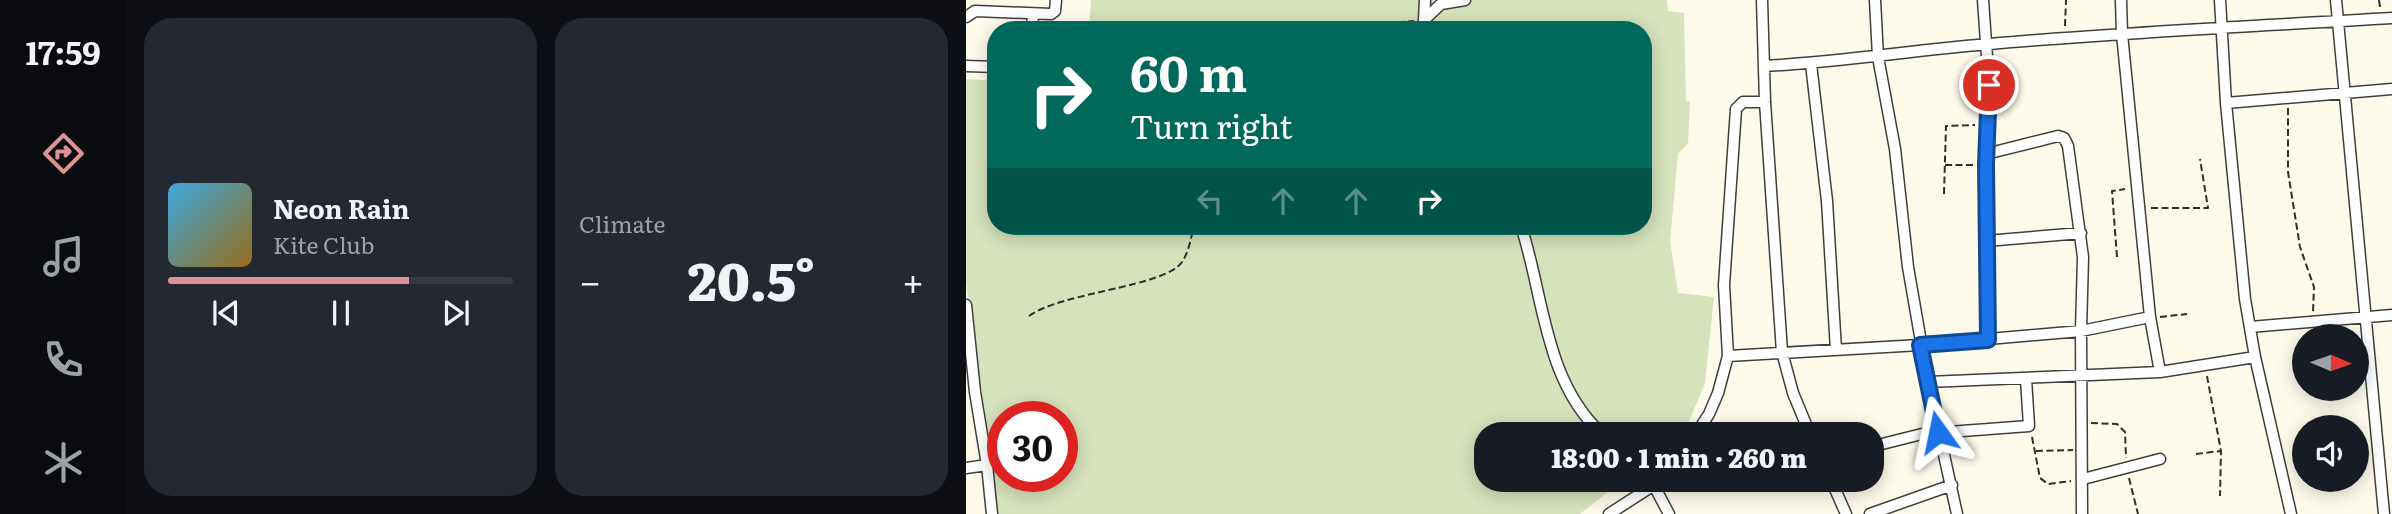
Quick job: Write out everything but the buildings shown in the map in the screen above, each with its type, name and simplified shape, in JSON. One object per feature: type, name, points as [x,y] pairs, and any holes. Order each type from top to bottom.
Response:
[{"type":"street","points":[[966,17],[975,11],[1052,14],[1056,9],[1056,0]]},
{"type":"street","points":[[1424,0],[1425,21]]},
{"type":"street","points":[[1428,21],[1441,4],[1465,0]]},
{"type":"street","points":[[1762,0],[1765,102],[1782,352],[1793,394],[1805,422]]},
{"type":"street","points":[[1875,0],[1878,57],[1895,149],[1904,237],[1920,345],[1957,514]]},
{"type":"street","points":[[1983,0],[1987,44],[1988,340]]},
{"type":"street","points":[[2121,0],[2122,34],[2150,317],[2160,372]]},
{"type":"street","points":[[2220,0],[2226,103],[2243,278],[2255,357],[2291,514]]},
{"type":"street","points":[[2336,0],[2384,514]]},
{"type":"street","points":[[1033,14],[1033,21]]},
{"type":"street","points":[[1764,66],[1811,64],[2065,38],[2392,18]]},
{"type":"street","points":[[1811,64],[1827,201],[1836,350]]},
{"type":"street","points":[[966,66],[987,67]]},
{"type":"street","points":[[2226,103],[2392,89]]},
{"type":"street","points":[[1704,422],[1718,393],[1728,356],[1724,285],[1736,108],[1743,102],[1765,102]]},
{"type":"street","points":[[1986,160],[2058,136],[2064,138],[2068,146],[2084,257],[2081,331],[2082,514]]},
{"type":"street","points":[[1986,241],[2081,233]]},
{"type":"street","points":[[1524,235],[1552,350],[1566,390],[1590,422]]},
{"type":"street","points":[[966,305],[970,393],[987,465],[966,468]]},
{"type":"street","points":[[2250,327],[2392,315]]},
{"type":"street","points":[[1728,356],[1988,340],[2081,331],[2150,317]]},
{"type":"street","points":[[1928,382],[2160,372],[2255,357]]},
{"type":"street","points":[[1884,443],[1938,432],[2029,426],[2026,379]]},
{"type":"street","points":[[2083,479],[2160,459]]},
{"type":"street","points":[[1870,514],[1952,485]]},
{"type":"street","points":[[990,492],[992,514]]},
{"type":"street","points":[[1609,514],[1639,492]]},
{"type":"street","points":[[1658,492],[1669,514]]},
{"type":"street","points":[[1836,492],[1846,514]]},
{"type":"path","points":[[2065,38],[2066,0]]},
{"type":"path","points":[[2288,99],[2288,172],[2300,247],[2314,287],[2312,320]]},
{"type":"path","points":[[1944,194],[1946,127],[1987,125]]},
{"type":"path","points":[[2139,208],[2208,208],[2200,159]]},
{"type":"path","points":[[1945,165],[1986,160]]},
{"type":"path","points":[[2117,257],[2112,191],[2138,187]]},
{"type":"path","points":[[1029,316],[1064,300],[1151,279],[1174,270],[1186,255],[1192,235]]},
{"type":"path","points":[[2150,317],[2187,314]]},
{"type":"path","points":[[2205,366],[2221,451],[2220,496]]},
{"type":"path","points":[[2081,422],[2117,424],[2125,432],[2126,469],[2138,514]]},
{"type":"path","points":[[2029,426],[2040,478],[2048,484],[2083,479]]},
{"type":"path","points":[[2035,451],[2081,450]]},
{"type":"path","points":[[2196,454],[2221,451]]},
{"type":"green space","points":[[1091,0],[1667,0],[1668,11],[1684,13],[1686,101],[1690,102],[1688,143],[1678,154],[1670,241],[1678,293],[1714,297],[1705,383],[1689,422],[1474,422],[1474,492],[1608,492],[1580,514],[995,514],[992,492],[1078,492],[1078,401],[987,401],[987,450],[966,283],[966,79],[987,80],[987,235],[1652,235],[1652,21],[1090,21]]},
{"type":"route","points":[[1938,432],[1920,345],[1988,340],[1986,164],[1989,85]]}]
